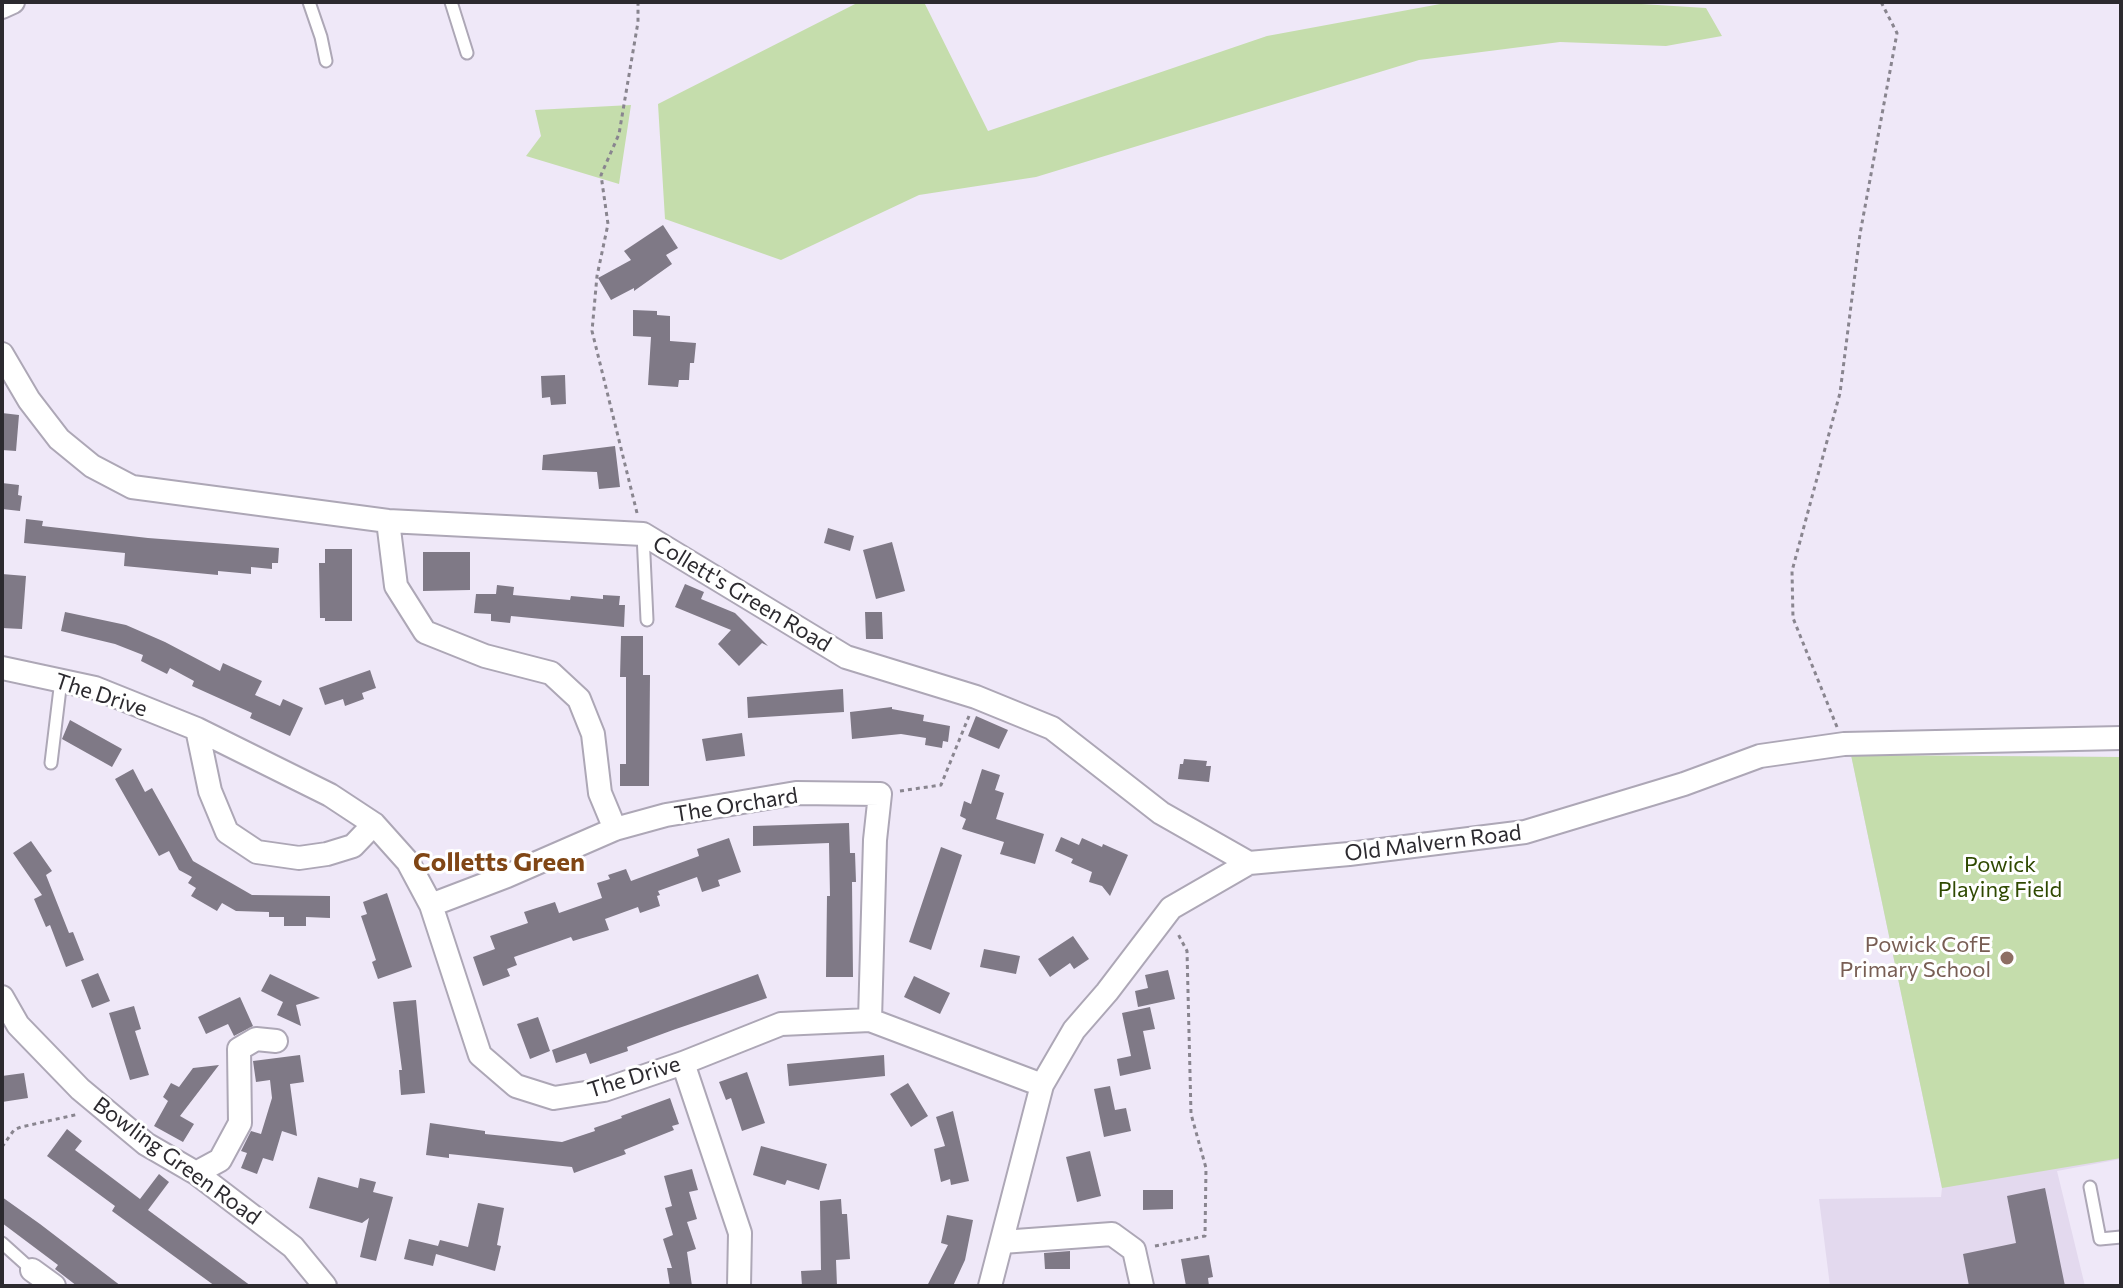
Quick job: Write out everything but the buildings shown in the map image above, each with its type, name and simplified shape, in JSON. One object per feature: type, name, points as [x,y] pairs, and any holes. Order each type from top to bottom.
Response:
[{"type":"street","points":[[2,7],[13,2]]},
{"type":"street","name":"Collett's Green Road","points":[[2,354],[29,400],[59,439],[92,466],[132,487],[388,521],[643,534],[846,657],[976,697],[1052,728],[1161,813],[1249,863]]},
{"type":"street","points":[[388,521],[396,586],[425,632],[485,656],[551,673],[579,699],[593,734],[600,793],[615,829]]},
{"type":"street","name":"The Drive","points":[[2,668],[95,688],[197,729],[330,795],[374,824],[408,862],[431,905],[480,1055],[516,1086],[554,1098],[604,1090],[781,1024],[870,1020],[1042,1085]]},
{"type":"street","points":[[197,729],[210,791],[227,832],[257,852],[299,858],[327,854],[353,846],[374,824]]},
{"type":"street","name":"Old Malvern Road","points":[[990,1286],[1042,1085],[1074,1030],[1171,908],[1249,863],[1525,832],[1684,784],[1760,756],[1844,744],[2121,738]]},
{"type":"street","name":"The Orchard","points":[[431,905],[615,829],[666,815],[796,793],[880,794]]},
{"type":"street","points":[[870,1020],[875,840],[880,794]]},
{"type":"street","name":"Bowling Green Road","points":[[2,997],[18,1025],[94,1101],[146,1144],[196,1173],[293,1247],[325,1286]]},
{"type":"street","points":[[196,1173],[220,1160],[240,1123],[239,1049],[256,1039],[276,1041]]},
{"type":"street","points":[[683,1063],[740,1233],[739,1286]]},
{"type":"street","points":[[1002,1242],[1112,1234],[1134,1250],[1142,1286]]},
{"type":"street","points":[[32,1270],[54,1286]]},
{"type":"lane","points":[[309,2],[326,61]]},
{"type":"lane","points":[[451,2],[467,53]]},
{"type":"lane","points":[[643,534],[647,620]]},
{"type":"lane","points":[[51,763],[61,680]]},
{"type":"lane","points":[[2090,1187],[2100,1239],[2121,1237]]},
{"type":"lane","points":[[2,1243],[32,1270]]},
{"type":"path","points":[[638,2],[638,22],[619,134],[601,175],[608,224],[597,276],[592,331],[643,534]]},
{"type":"path","points":[[1844,744],[1793,618],[1792,571],[1840,393],[1860,234],[1897,33],[1881,2]]},
{"type":"path","points":[[880,794],[941,785],[976,697]]},
{"type":"path","points":[[1134,1250],[1205,1236],[1206,1168],[1191,1114],[1187,951],[1177,933],[1171,908]]},
{"type":"path","points":[[2,1147],[14,1130],[83,1113],[94,1101]]},
{"type":"shaded area","name":"Powick Playing Field","points":[[1851,755],[2121,757],[2121,1159],[2057,1171],[2085,1286],[1830,1286],[1819,1199],[1941,1197],[1942,1188]]},
{"type":"green space","points":[[859,2],[924,2],[988,131],[1267,36],[1451,2],[1609,2],[1706,8],[1722,36],[1666,46],[1560,42],[1419,60],[1036,177],[919,195],[781,260],[665,219],[658,104]]},
{"type":"green space","points":[[631,105],[619,184],[526,156],[541,136],[535,110]]},
{"type":"green space","name":"Powick Playing Field","points":[[1851,755],[2121,757],[2121,1158],[1942,1188]]},
{"type":"place","name":"Powick CofE Primary School","points":[[2007,958]]},
{"type":"district","name":"Colletts Green","points":[[499,862]]}]
